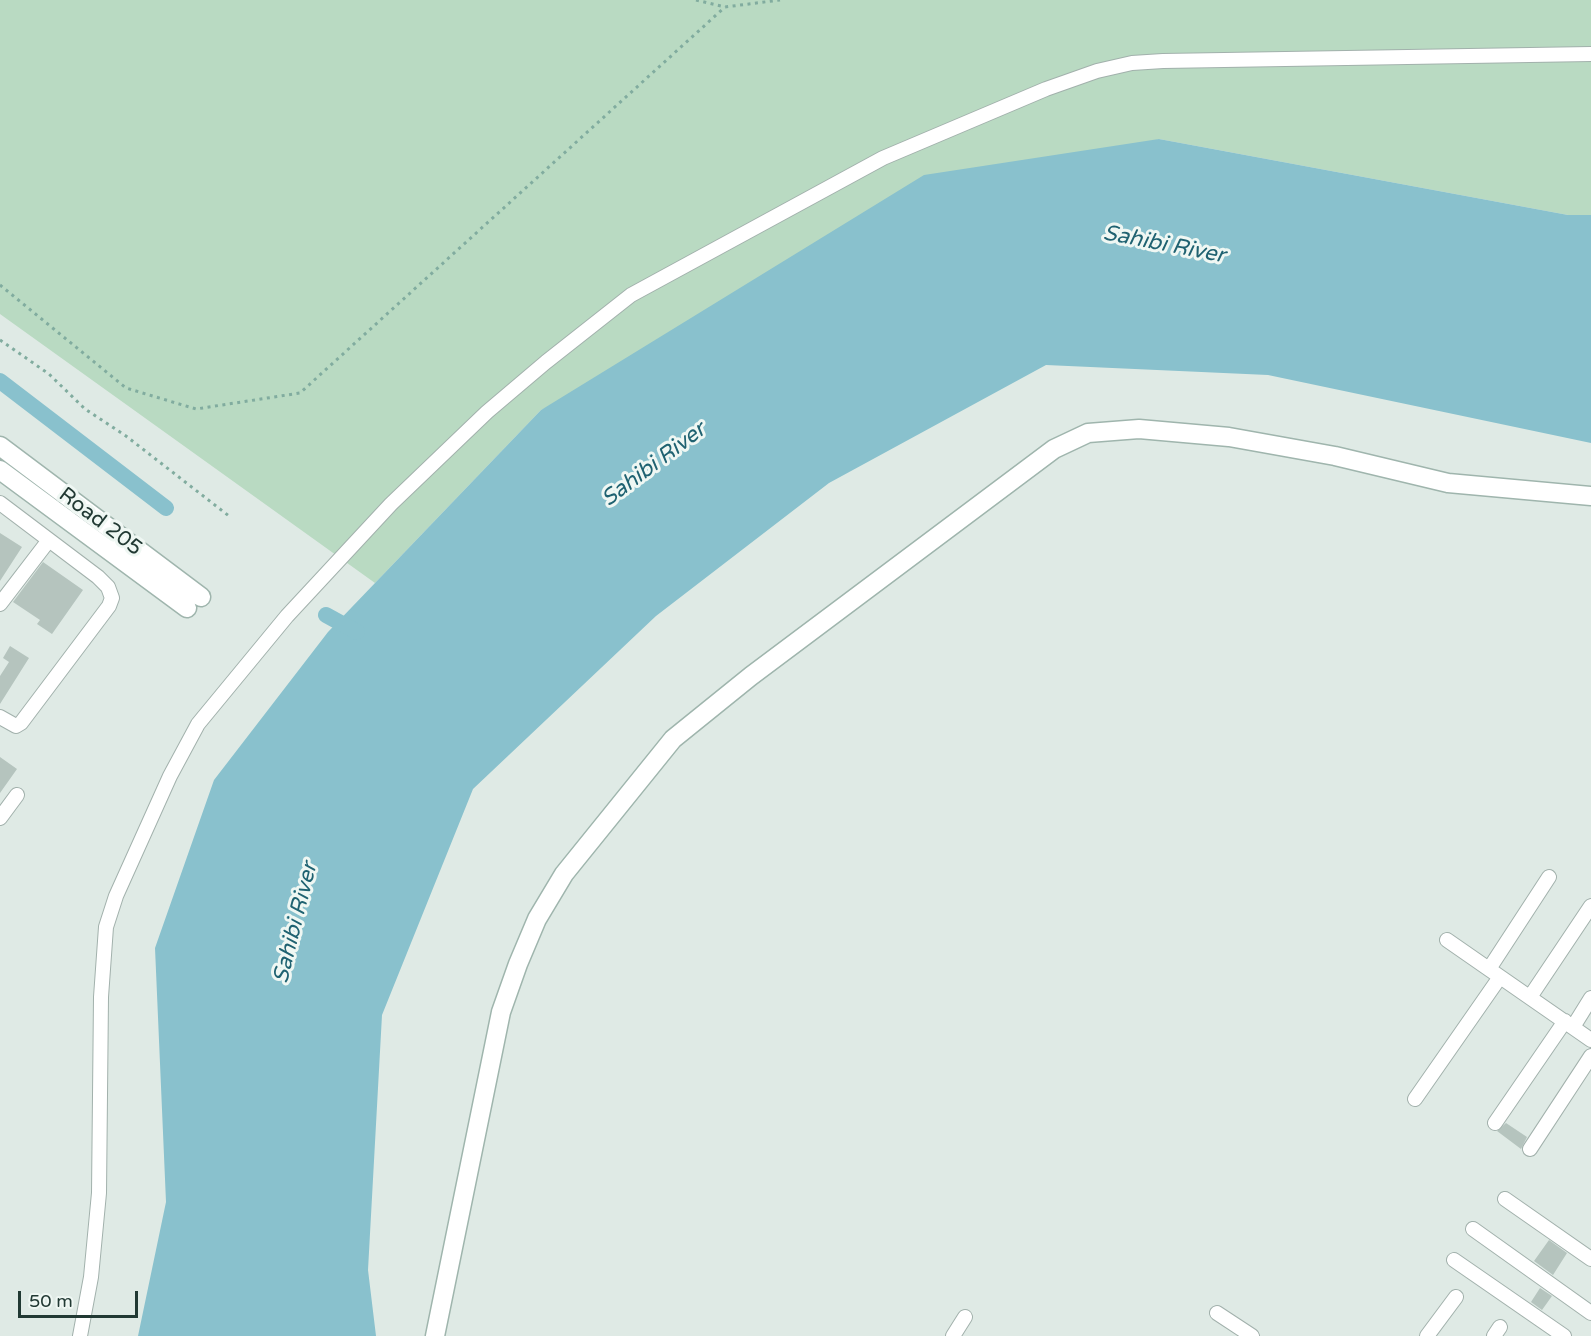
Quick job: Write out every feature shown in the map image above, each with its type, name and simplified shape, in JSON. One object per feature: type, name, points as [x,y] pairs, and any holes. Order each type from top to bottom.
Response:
[{"type":"street","points":[[80,1336],[91,1277],[99,1193],[101,987],[106,927],[116,897],[170,776],[198,724],[287,616],[391,504],[521,383],[631,295],[792,207],[883,158],[1035,93],[1097,70],[1132,63],[1163,61],[1591,54]]},
{"type":"street","points":[[435,1336],[501,1012],[537,919],[564,874],[673,739],[742,682],[1054,449],[1088,432],[1139,429],[1228,437],[1335,456],[1448,483],[1591,496]]},
{"type":"street","name":"Road 205","points":[[0,446],[194,603],[0,470]]},
{"type":"street","points":[[0,503],[98,577],[112,598],[109,606],[21,723],[16,726],[0,717]]},
{"type":"street","points":[[0,604],[49,540]]},
{"type":"street","points":[[0,818],[17,795]]},
{"type":"street","points":[[1415,1099],[1494,973],[1549,877]]},
{"type":"street","points":[[1530,997],[1591,906]]},
{"type":"street","points":[[1447,940],[1591,1040]]},
{"type":"street","points":[[1495,1123],[1591,998]]},
{"type":"street","points":[[1530,1149],[1591,1056]]},
{"type":"street","points":[[1505,1199],[1591,1259]]},
{"type":"street","points":[[1473,1229],[1591,1313]]},
{"type":"street","points":[[1454,1260],[1564,1336]]},
{"type":"street","points":[[1427,1336],[1456,1297]]},
{"type":"street","points":[[1217,1313],[1244,1334]]},
{"type":"street","points":[[953,1336],[965,1317]]},
{"type":"path","points":[[696,0],[725,7],[780,0]]},
{"type":"path","points":[[0,285],[126,388],[196,409],[300,393],[725,7]]},
{"type":"path","points":[[0,340],[49,374],[85,409],[126,436],[229,516]]},
{"type":"green space","points":[[0,0],[1591,0],[1591,215],[1568,215],[1159,139],[541,410],[375,583],[0,314]]},
{"type":"water","name":"Sahibi River","points":[[1159,139],[1568,215],[1591,215],[1591,443],[1268,375],[1046,365],[829,483],[656,616],[473,789],[382,1015],[368,1270],[376,1336],[138,1336],[166,1202],[155,948],[214,780],[328,632],[541,410],[924,175]]},
{"type":"building","points":[[0,533],[22,547],[0,581]]},
{"type":"building","points":[[43,562],[83,590],[52,634],[37,624],[40,620],[13,602]]},
{"type":"building","points":[[10,646],[29,658],[0,704],[0,676],[9,662],[3,658]]},
{"type":"building","points":[[0,757],[17,769],[0,793]]},
{"type":"building","points":[[1506,1123],[1527,1137],[1521,1149],[1497,1131]]},
{"type":"building","points":[[1549,1240],[1567,1253],[1553,1275],[1534,1261]]},
{"type":"building","points":[[1540,1288],[1552,1296],[1542,1310],[1531,1302]]},
{"type":"waterway","points":[[0,381],[166,508]]},
{"type":"waterway","points":[[326,615],[357,632]]}]
